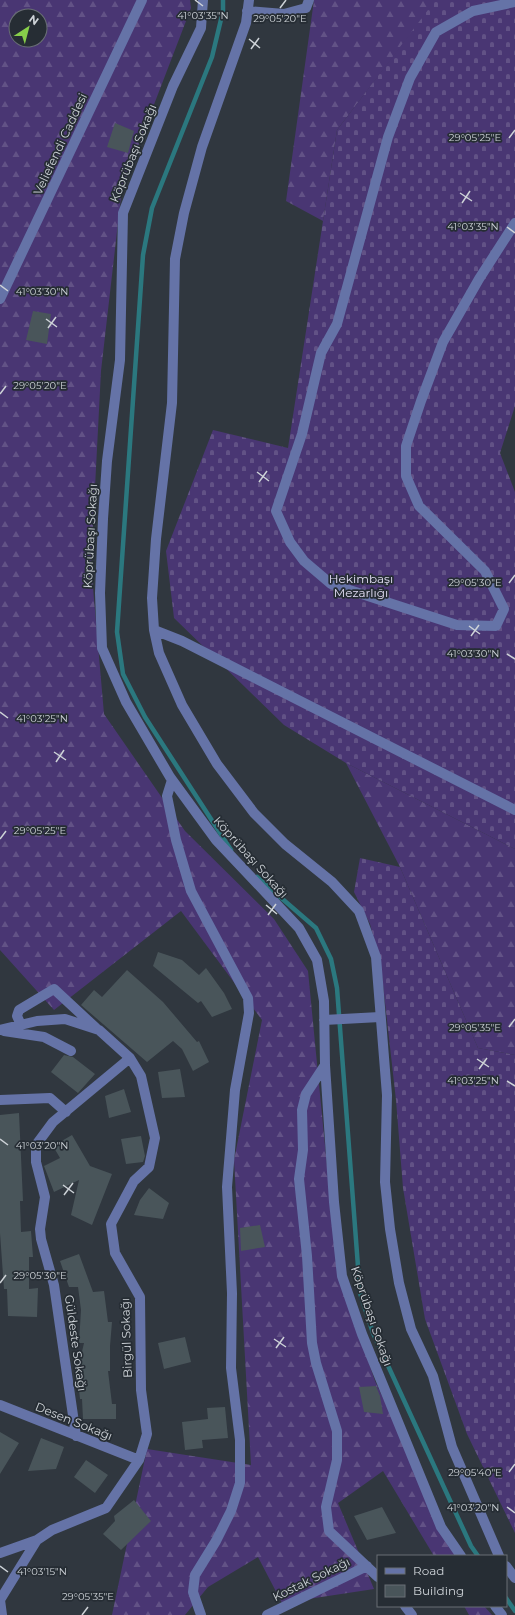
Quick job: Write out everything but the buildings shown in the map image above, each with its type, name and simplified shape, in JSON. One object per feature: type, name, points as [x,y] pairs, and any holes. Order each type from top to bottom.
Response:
[{"type":"street","name":"Veliefendi Caddesi","points":[[0,299],[142,0]]},
{"type":"street","name":"Köprübaşı Sokağı","points":[[204,0],[201,28],[173,86],[123,213],[120,360],[107,461],[100,586],[102,648],[126,702],[172,780],[216,840],[299,928],[317,960],[324,1001],[329,1019],[325,1065],[334,1202],[342,1276],[362,1334],[441,1527],[460,1555]]},
{"type":"street","points":[[249,0],[246,23],[202,147],[184,212],[175,259],[172,402],[155,554],[152,598],[154,630],[159,653],[182,705],[217,764],[254,813],[285,844],[332,882],[359,911],[376,957],[387,1095],[385,1182],[390,1229],[399,1283],[412,1329],[433,1376],[452,1447],[499,1555]]},
{"type":"street","points":[[247,11],[284,14],[306,8],[309,0]]},
{"type":"street","points":[[515,2],[473,11],[436,32],[410,78],[388,137],[337,324],[322,353],[302,434],[276,511],[290,542],[304,562],[331,584],[457,625],[496,626],[504,609],[485,571],[419,506],[406,476],[406,446],[443,342],[479,279],[515,223]]},
{"type":"street","points":[[154,630],[182,641],[515,810]]},
{"type":"street","points":[[172,780],[167,796],[176,840],[191,891],[248,998],[249,1013],[235,1090],[227,1187],[232,1293],[231,1368],[240,1440],[240,1483],[230,1511],[216,1541],[195,1575],[193,1592],[201,1615]]},
{"type":"street","name":"Birgül Sokağı","points":[[0,1553],[37,1540],[52,1530],[106,1508],[139,1460],[147,1434],[141,1390],[140,1297],[116,1253],[110,1224],[134,1181],[149,1167],[155,1138],[141,1076],[130,1058],[54,989],[19,1010],[17,1016],[21,1025]]},
{"type":"street","points":[[329,1019],[380,1017]]},
{"type":"street","name":"Birgül Sokağı","points":[[0,1030],[37,1020],[65,1019],[99,1030]]},
{"type":"street","points":[[0,1030],[44,1037],[71,1051]]},
{"type":"street","name":"Güldeste Sokağı","points":[[76,1436],[54,1285],[41,1239],[40,1229],[45,1197],[36,1162],[36,1145],[53,1122],[130,1058]]},
{"type":"street","points":[[325,1065],[306,1094],[302,1110],[303,1150],[299,1179],[307,1256],[312,1343],[316,1363],[337,1431],[337,1460],[326,1507],[329,1531],[339,1543],[367,1566],[377,1577]]},
{"type":"street","points":[[0,1100],[50,1098],[66,1112]]},
{"type":"street","name":"Desen Sokağı","points":[[0,1405],[139,1460]]},
{"type":"street","points":[[2,1615],[0,1600],[37,1540]]},
{"type":"street","name":"Kostak Sokağı","points":[[267,1615],[367,1566]]},
{"type":"street","points":[[507,1567],[515,1578]]},
{"type":"street","points":[[406,1607],[412,1615]]},
{"type":"street","points":[[496,1607],[502,1615]]},
{"type":"green space","points":[[0,0],[190,0],[191,8],[122,188],[101,371],[91,565],[104,714],[185,831],[274,919],[308,971],[337,1269],[375,1381],[456,1555],[433,1555],[383,1471],[338,1503],[374,1589],[282,1603],[258,1557],[208,1587],[185,1615],[112,1615],[147,1449],[251,1465],[234,1160],[262,1020],[181,911],[54,1010],[0,950]]},
{"type":"green space","points":[[314,0],[434,0],[435,2],[337,130],[323,221],[286,201]]},
{"type":"green space","name":"Hekimbaşı Mezarlığı","points":[[434,0],[515,0],[515,406],[500,453],[515,492],[515,849],[346,763],[284,725],[174,618],[166,551],[213,430],[288,448],[337,130]]},
{"type":"green space","points":[[346,763],[515,849],[515,1055],[478,1048],[400,867]]},
{"type":"green space","points":[[360,858],[400,867],[478,1048],[515,1055],[515,1533],[467,1434],[425,1319],[403,1188],[396,1100],[381,967],[370,924],[354,892]]},
{"type":"green space","points":[[465,1607],[485,1607],[492,1615],[469,1615]]},
{"type":"waterway","points":[[223,0],[223,11],[212,57],[152,208],[143,255],[117,632],[123,674],[145,717],[231,850]]},
{"type":"waterway","points":[[257,877],[316,928],[331,959],[337,988],[360,1293],[373,1333],[471,1546],[477,1555]]},
{"type":"waterway","points":[[507,1599],[515,1611]]}]
